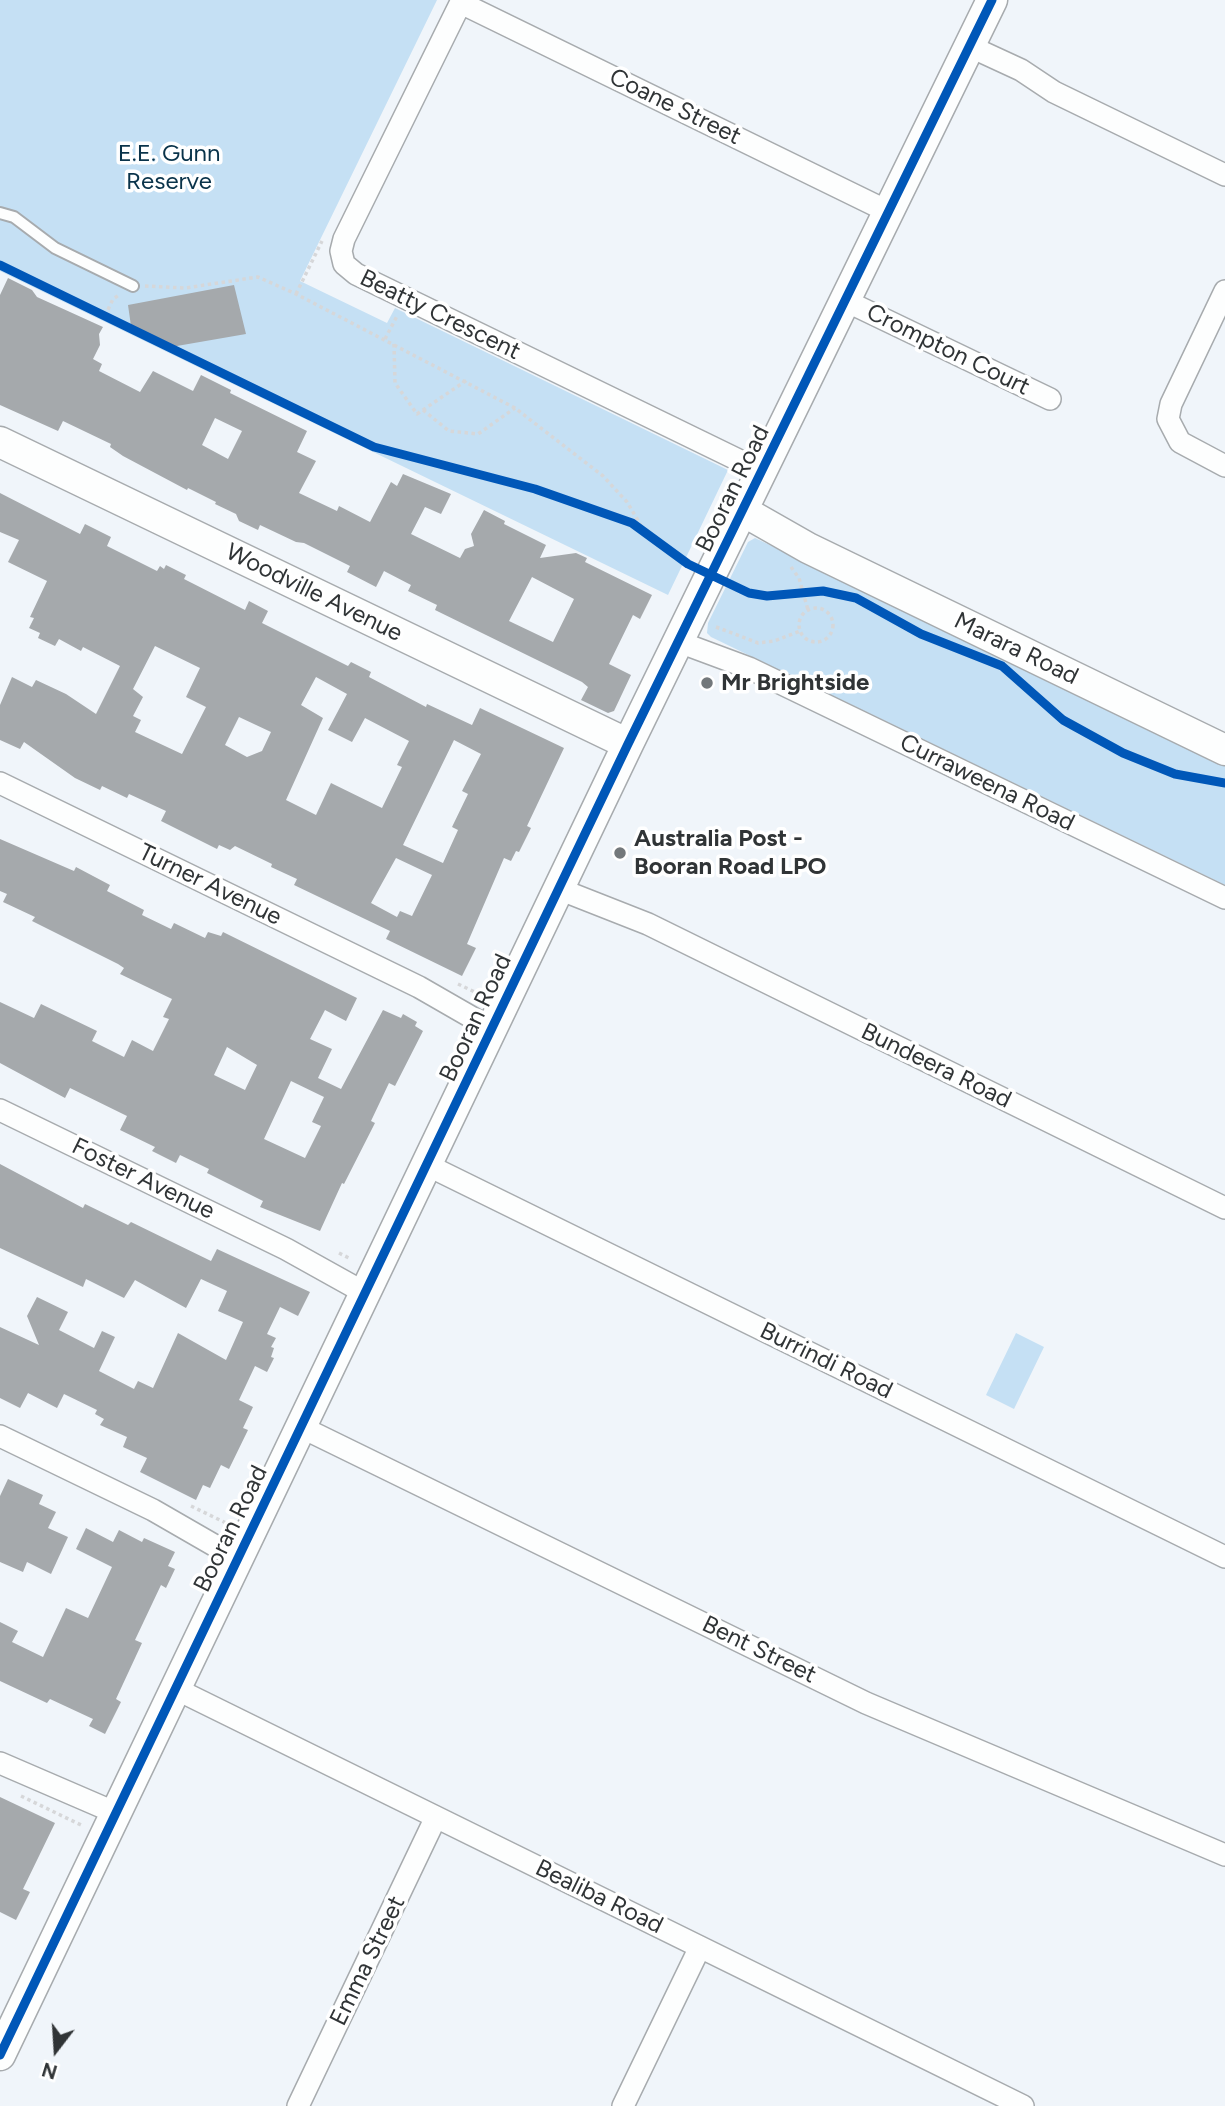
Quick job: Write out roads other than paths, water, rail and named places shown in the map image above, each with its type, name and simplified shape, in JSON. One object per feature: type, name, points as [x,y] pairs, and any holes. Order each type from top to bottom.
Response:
[{"type":"street","name":"Booran Road","points":[[0,2055],[628,744],[992,0]]},
{"type":"street","name":"Coane Street","points":[[461,2],[889,212]]},
{"type":"street","name":"Beatty Crescent","points":[[461,2],[342,245],[342,258],[349,270],[763,471]]},
{"type":"street","points":[[967,52],[1021,70],[1054,92],[1225,175]]},
{"type":"street","points":[[1225,291],[1171,404],[1168,419],[1180,442],[1225,466]]},
{"type":"street","name":"Crompton Court","points":[[846,301],[1050,399]]},
{"type":"street","name":"Woodville Avenue","points":[[0,442],[628,744]]},
{"type":"street","name":"Marara Road","points":[[741,517],[796,555],[1225,750]]},
{"type":"street","name":"Curraweena Road","points":[[682,636],[1225,898]]},
{"type":"street","name":"Turner Avenue","points":[[0,783],[495,1023]]},
{"type":"street","name":"Bundeera Road","points":[[562,882],[1225,1208]]},
{"type":"street","name":"Foster Avenue","points":[[0,1110],[286,1249],[346,1269],[368,1287]]},
{"type":"street","name":"Burrindi Road","points":[[427,1165],[1225,1557]]},
{"type":"street","name":"Bent Street","points":[[301,1427],[866,1703],[1225,1855]]},
{"type":"street","points":[[0,1436],[241,1553]]},
{"type":"street","name":"Bealiba Road","points":[[176,1689],[1023,2106]]},
{"type":"street","points":[[0,1763],[113,1819]]},
{"type":"street","name":"Emma Street","points":[[298,2106],[436,1817]]},
{"type":"street","points":[[623,2106],[700,1947]]},
{"type":"lane","points":[[0,213],[14,218],[55,248],[133,286]]},
{"type":"place","name":"Mr Brightside","points":[[707,683]]},
{"type":"place","name":"Australia Post - Booran Road LPO","points":[[620,853]]},
{"type":"park label","name":"E.E. Gunn Reserve","points":[[169,168]]}]
